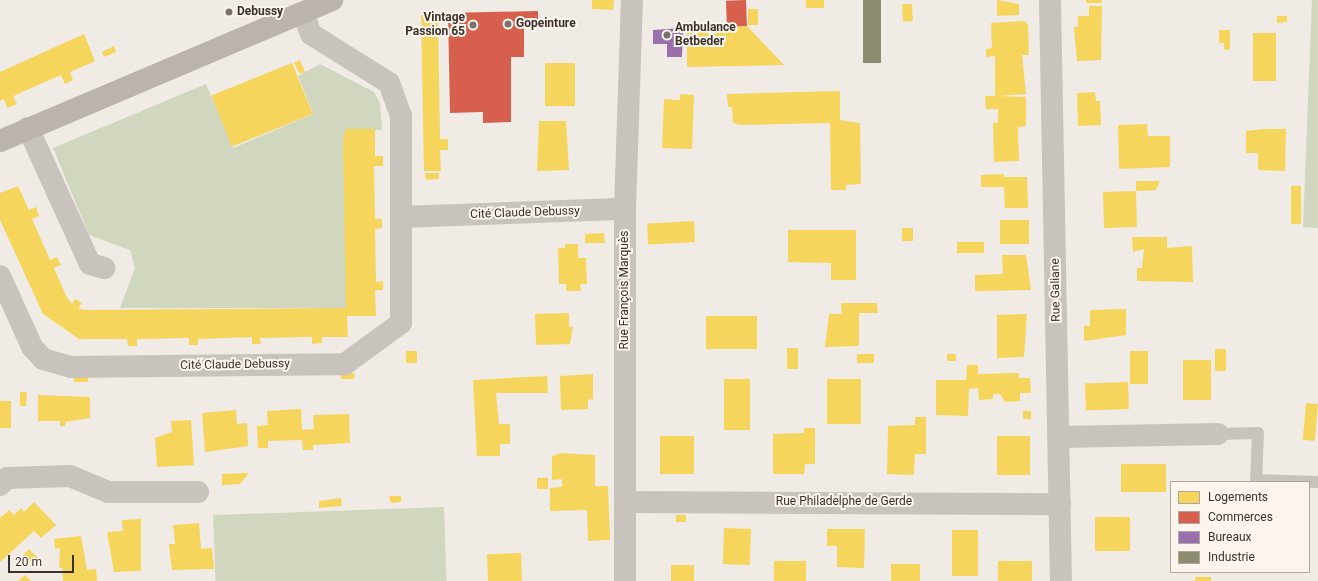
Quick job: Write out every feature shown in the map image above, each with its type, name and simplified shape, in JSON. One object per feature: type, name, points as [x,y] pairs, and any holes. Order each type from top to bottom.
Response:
[{"type":"main road","points":[[0,141],[332,0]]},
{"type":"street","name":"Rue François Marquès","points":[[626,581],[627,502],[625,209],[632,0]]},
{"type":"street","name":"Rue Galiane","points":[[1050,0],[1061,581]]},
{"type":"street","name":"Cité Claude Debussy","points":[[0,276],[32,346],[43,359],[71,367],[345,364],[401,323],[401,116],[389,83],[311,34],[303,13]]},
{"type":"street","points":[[28,128],[90,264],[104,268]]},
{"type":"street","name":"Cité Claude Debussy","points":[[402,217],[625,209]]},
{"type":"street","points":[[1059,437],[1218,434]]},
{"type":"street","points":[[0,485],[7,478],[70,476],[108,492],[198,492]]},
{"type":"street","name":"Rue Philadelphe de Gerde","points":[[627,502],[1060,504]]},
{"type":"lane","points":[[1218,434],[1258,433],[1256,480],[1287,481]]},
{"type":"green space","points":[[1312,0],[1318,0],[1318,228],[1303,227]]},
{"type":"green space","points":[[320,64],[374,92],[380,103],[382,130],[347,129],[346,308],[120,308],[135,268],[130,250],[89,235],[53,148],[206,84],[233,148],[313,114],[298,76]]},
{"type":"green space","points":[[444,507],[447,581],[215,581],[213,515]]},
{"type":"building: Logements","points":[[592,0],[614,0],[613,10],[592,9]]},
{"type":"building: Logements","points":[[806,0],[824,0],[824,8],[806,8]]},
{"type":"building: Logements","points":[[997,0],[1019,4],[1019,15],[997,16]]},
{"type":"building: Logements","points":[[1086,0],[1102,0],[1102,3],[1086,3]]},
{"type":"building: Logements","points":[[912,4],[913,21],[903,22],[902,5]]},
{"type":"building: Logements","points":[[1089,6],[1102,6],[1101,60],[1077,61],[1074,27],[1078,27],[1078,16],[1089,16]]},
{"type":"building: Logements","points":[[748,9],[758,9],[758,25],[748,25]]},
{"type":"building: Logements","points":[[421,15],[438,15],[440,139],[448,139],[448,150],[440,150],[441,171],[424,171]]},
{"type":"building: Logements","points":[[1277,16],[1287,16],[1287,22],[1277,23]]},
{"type":"building: Logements","points":[[1024,21],[1028,25],[1029,55],[1022,55],[1026,94],[998,96],[1026,97],[1026,126],[1018,127],[1019,161],[994,162],[993,123],[998,123],[998,109],[986,109],[985,96],[995,96],[995,56],[986,57],[986,49],[992,48],[991,23]]},
{"type":"building: Logements","points":[[747,26],[784,65],[687,67],[687,27]]},
{"type":"building: Logements","points":[[1219,30],[1230,30],[1230,49],[1224,50],[1224,43],[1219,43]]},
{"type":"building: Logements","points":[[1253,33],[1276,33],[1276,81],[1253,81]]},
{"type":"building: Logements","points":[[84,34],[95,61],[70,72],[73,80],[65,84],[61,75],[13,96],[17,104],[7,108],[4,99],[0,101],[0,72]]},
{"type":"building: Logements","points":[[114,46],[116,52],[104,57],[102,52]]},
{"type":"building: Logements","points":[[300,60],[305,72],[300,74],[294,63]]},
{"type":"building: Logements","points":[[292,63],[313,114],[232,147],[211,96]]},
{"type":"building: Logements","points":[[545,63],[575,63],[575,106],[545,106]]},
{"type":"building: Logements","points":[[840,91],[840,120],[860,123],[861,184],[846,185],[846,190],[831,190],[830,123],[741,125],[733,123],[732,107],[728,107],[727,94]]},
{"type":"building: Logements","points":[[1095,92],[1096,101],[1100,101],[1101,125],[1078,126],[1077,93]]},
{"type":"building: Logements","points":[[680,94],[694,95],[692,149],[662,148],[664,99],[680,100]]},
{"type":"building: Logements","points":[[539,121],[566,121],[569,170],[537,171]]},
{"type":"building: Logements","points":[[1147,124],[1148,136],[1170,136],[1170,167],[1119,169],[1118,125]]},
{"type":"building: Logements","points":[[346,129],[375,129],[375,156],[383,156],[383,166],[374,166],[375,219],[382,219],[382,228],[375,229],[376,282],[383,281],[383,290],[375,290],[376,316],[347,316],[348,337],[322,337],[322,343],[312,344],[312,337],[260,338],[261,344],[252,344],[252,337],[198,339],[198,345],[189,345],[189,338],[137,339],[137,346],[128,346],[127,339],[79,339],[43,314],[0,220],[0,193],[18,186],[29,210],[36,207],[39,216],[32,219],[50,260],[57,257],[61,265],[54,268],[66,296],[72,304],[75,299],[82,303],[78,308],[85,310],[346,308],[343,140]]},
{"type":"building: Logements","points":[[1286,129],[1285,171],[1258,170],[1258,153],[1246,153],[1246,131]]},
{"type":"building: Logements","points":[[425,173],[439,173],[439,179],[426,180]]},
{"type":"building: Logements","points":[[1004,174],[1004,177],[1027,177],[1028,208],[1005,208],[1004,187],[981,187],[981,175]]},
{"type":"building: Logements","points":[[1136,181],[1160,181],[1156,190],[1136,191]]},
{"type":"building: Logements","points":[[1291,186],[1301,186],[1301,224],[1291,224]]},
{"type":"building: Logements","points":[[1136,191],[1137,227],[1104,228],[1103,192]]},
{"type":"building: Logements","points":[[1000,220],[1029,220],[1029,244],[1000,244]]},
{"type":"building: Logements","points":[[694,221],[695,242],[648,244],[647,223]]},
{"type":"building: Logements","points":[[902,228],[913,228],[913,241],[902,241]]},
{"type":"building: Logements","points":[[788,230],[856,230],[856,280],[831,280],[831,263],[788,262]]},
{"type":"building: Logements","points":[[604,233],[605,243],[585,243],[585,234]]},
{"type":"building: Logements","points":[[1132,237],[1167,237],[1167,248],[1192,246],[1193,282],[1137,281],[1137,268],[1142,268],[1144,249],[1133,252]]},
{"type":"building: Logements","points":[[957,242],[984,242],[984,253],[957,253]]},
{"type":"building: Logements","points":[[565,244],[578,244],[578,258],[586,258],[587,284],[580,284],[581,291],[566,291],[566,284],[559,284],[558,248],[565,248]]},
{"type":"building: Logements","points":[[1002,255],[1026,255],[1031,290],[975,291],[975,275],[1003,274]]},
{"type":"building: Logements","points":[[841,303],[877,303],[878,313],[859,313],[859,346],[825,347],[829,314],[842,314]]},
{"type":"building: Logements","points":[[1126,309],[1126,335],[1084,341],[1084,326],[1090,326],[1090,310]]},
{"type":"building: Logements","points":[[569,313],[569,327],[573,327],[570,344],[536,345],[535,314]]},
{"type":"building: Logements","points":[[1027,314],[1024,357],[997,358],[997,315]]},
{"type":"building: Logements","points":[[706,316],[757,316],[757,349],[706,349]]},
{"type":"building: Logements","points":[[787,348],[798,348],[798,369],[787,369]]},
{"type":"building: Logements","points":[[1215,349],[1226,349],[1226,371],[1215,371]]},
{"type":"building: Logements","points":[[406,351],[417,351],[417,363],[406,363]]},
{"type":"building: Logements","points":[[1130,351],[1148,351],[1148,384],[1130,384]]},
{"type":"building: Logements","points":[[857,354],[874,354],[874,363],[857,363]]},
{"type":"building: Logements","points":[[947,354],[956,354],[956,361],[947,361]]},
{"type":"building: Logements","points":[[1183,360],[1211,360],[1211,400],[1183,400]]},
{"type":"building: Logements","points":[[967,365],[978,365],[978,374],[1019,373],[1019,378],[1030,378],[1031,393],[1020,393],[1020,401],[1005,402],[1000,394],[993,394],[993,399],[979,400],[978,388],[969,389],[968,416],[936,415],[936,380],[966,380]]},
{"type":"building: Logements","points":[[355,373],[354,379],[341,379],[341,374]]},
{"type":"building: Logements","points":[[593,374],[593,399],[588,400],[588,409],[561,410],[560,376]]},
{"type":"building: Logements","points":[[547,376],[548,393],[496,393],[499,424],[510,424],[510,444],[500,444],[500,456],[477,456],[473,380]]},
{"type":"building: Logements","points":[[74,377],[88,377],[88,382],[74,382]]},
{"type":"building: Logements","points":[[724,379],[750,379],[750,430],[724,430]]},
{"type":"building: Logements","points":[[827,379],[861,379],[861,424],[827,424]]},
{"type":"building: Logements","points":[[1128,382],[1129,409],[1086,410],[1085,384]]},
{"type":"building: Logements","points":[[20,392],[27,392],[26,406],[20,406]]},
{"type":"building: Logements","points":[[38,395],[90,397],[90,418],[65,422],[65,426],[60,426],[60,421],[38,421]]},
{"type":"building: Logements","points":[[0,401],[11,401],[11,428],[0,428]]},
{"type":"building: Logements","points":[[1306,403],[1318,404],[1315,441],[1303,440]]},
{"type":"building: Logements","points":[[301,409],[302,430],[314,429],[313,415],[349,414],[350,443],[313,445],[313,450],[303,450],[302,440],[268,441],[268,448],[258,448],[257,426],[268,425],[267,411]]},
{"type":"building: Logements","points":[[236,410],[237,424],[247,423],[248,446],[205,452],[202,413]]},
{"type":"building: Logements","points":[[1023,411],[1031,411],[1031,419],[1023,419]]},
{"type":"building: Logements","points":[[915,417],[926,417],[926,454],[915,454],[914,475],[887,474],[888,426],[915,425]]},
{"type":"building: Logements","points":[[191,420],[194,465],[157,467],[155,438],[172,432],[171,421]]},
{"type":"building: Logements","points":[[804,428],[815,428],[815,464],[805,464],[804,474],[773,474],[773,434],[804,433]]},
{"type":"building: Logements","points":[[660,436],[694,436],[694,474],[660,474]]},
{"type":"building: Logements","points":[[997,436],[1030,436],[1030,475],[997,475]]},
{"type":"building: Logements","points":[[561,453],[595,455],[595,486],[608,486],[610,540],[588,541],[587,510],[550,511],[550,488],[562,487],[562,479],[552,480],[552,456]]},
{"type":"building: Logements","points":[[1121,464],[1166,464],[1166,492],[1121,492]]},
{"type":"building: Logements","points":[[249,473],[240,484],[222,485],[222,474]]},
{"type":"building: Logements","points":[[537,478],[548,478],[548,489],[537,489]]},
{"type":"building: Logements","points":[[389,496],[401,496],[401,502],[391,503]]},
{"type":"building: Logements","points":[[341,498],[342,506],[319,508],[319,501]]},
{"type":"building: Logements","points":[[34,502],[56,525],[41,538],[34,531],[0,562],[0,518],[9,510],[14,515],[21,508],[24,512]]},
{"type":"building: Logements","points":[[676,515],[686,515],[686,522],[676,522]]},
{"type":"building: Logements","points":[[1095,517],[1130,517],[1130,551],[1095,551]]},
{"type":"building: Logements","points":[[141,519],[141,571],[114,572],[107,532],[123,531],[122,520]]},
{"type":"building: Logements","points":[[199,523],[201,549],[212,548],[214,569],[172,570],[169,544],[175,544],[173,525]]},
{"type":"building: Logements","points":[[724,528],[751,529],[750,565],[723,564]]},
{"type":"building: Logements","points":[[827,529],[865,529],[864,568],[837,567],[837,546],[827,546]]},
{"type":"building: Logements","points":[[952,530],[978,530],[978,576],[952,576]]},
{"type":"building: Logements","points":[[81,536],[87,570],[96,569],[97,581],[63,581],[62,568],[59,568],[60,548],[55,549],[54,539]]},
{"type":"building: Logements","points":[[29,549],[39,559],[33,565],[23,555]]},
{"type":"building: Logements","points":[[521,553],[522,581],[488,581],[487,554]]},
{"type":"building: Logements","points":[[774,561],[806,561],[806,581],[774,581]]},
{"type":"building: Logements","points":[[998,561],[1032,561],[1032,581],[998,581]]},
{"type":"building: Logements","points":[[891,564],[920,564],[920,581],[891,581]]},
{"type":"building: Logements","points":[[671,565],[694,565],[694,581],[671,581]]},
{"type":"building: Logements","points":[[25,575],[31,581],[18,581]]},
{"type":"building: Logements","points":[[1195,577],[1211,577],[1211,581],[1195,581]]},
{"type":"building: Commerces","points":[[746,0],[747,26],[727,27],[726,1]]},
{"type":"building: Commerces","points":[[538,11],[538,24],[524,25],[524,57],[511,57],[511,122],[483,123],[483,112],[450,113],[448,13]]},
{"type":"building: Bureaux","points":[[683,28],[682,57],[667,57],[667,44],[653,44],[653,30]]},
{"type":"building: Industrie","points":[[863,0],[881,0],[881,63],[863,63]]},
{"type":"place","name":"Debussy","points":[[229,12]]},
{"type":"place","name":"Gopeinture","points":[[508,24]]},
{"type":"place","name":"Vintage Passion 65","points":[[473,25]]},
{"type":"place","name":"Ambulance Betbeder","points":[[667,35]]}]
